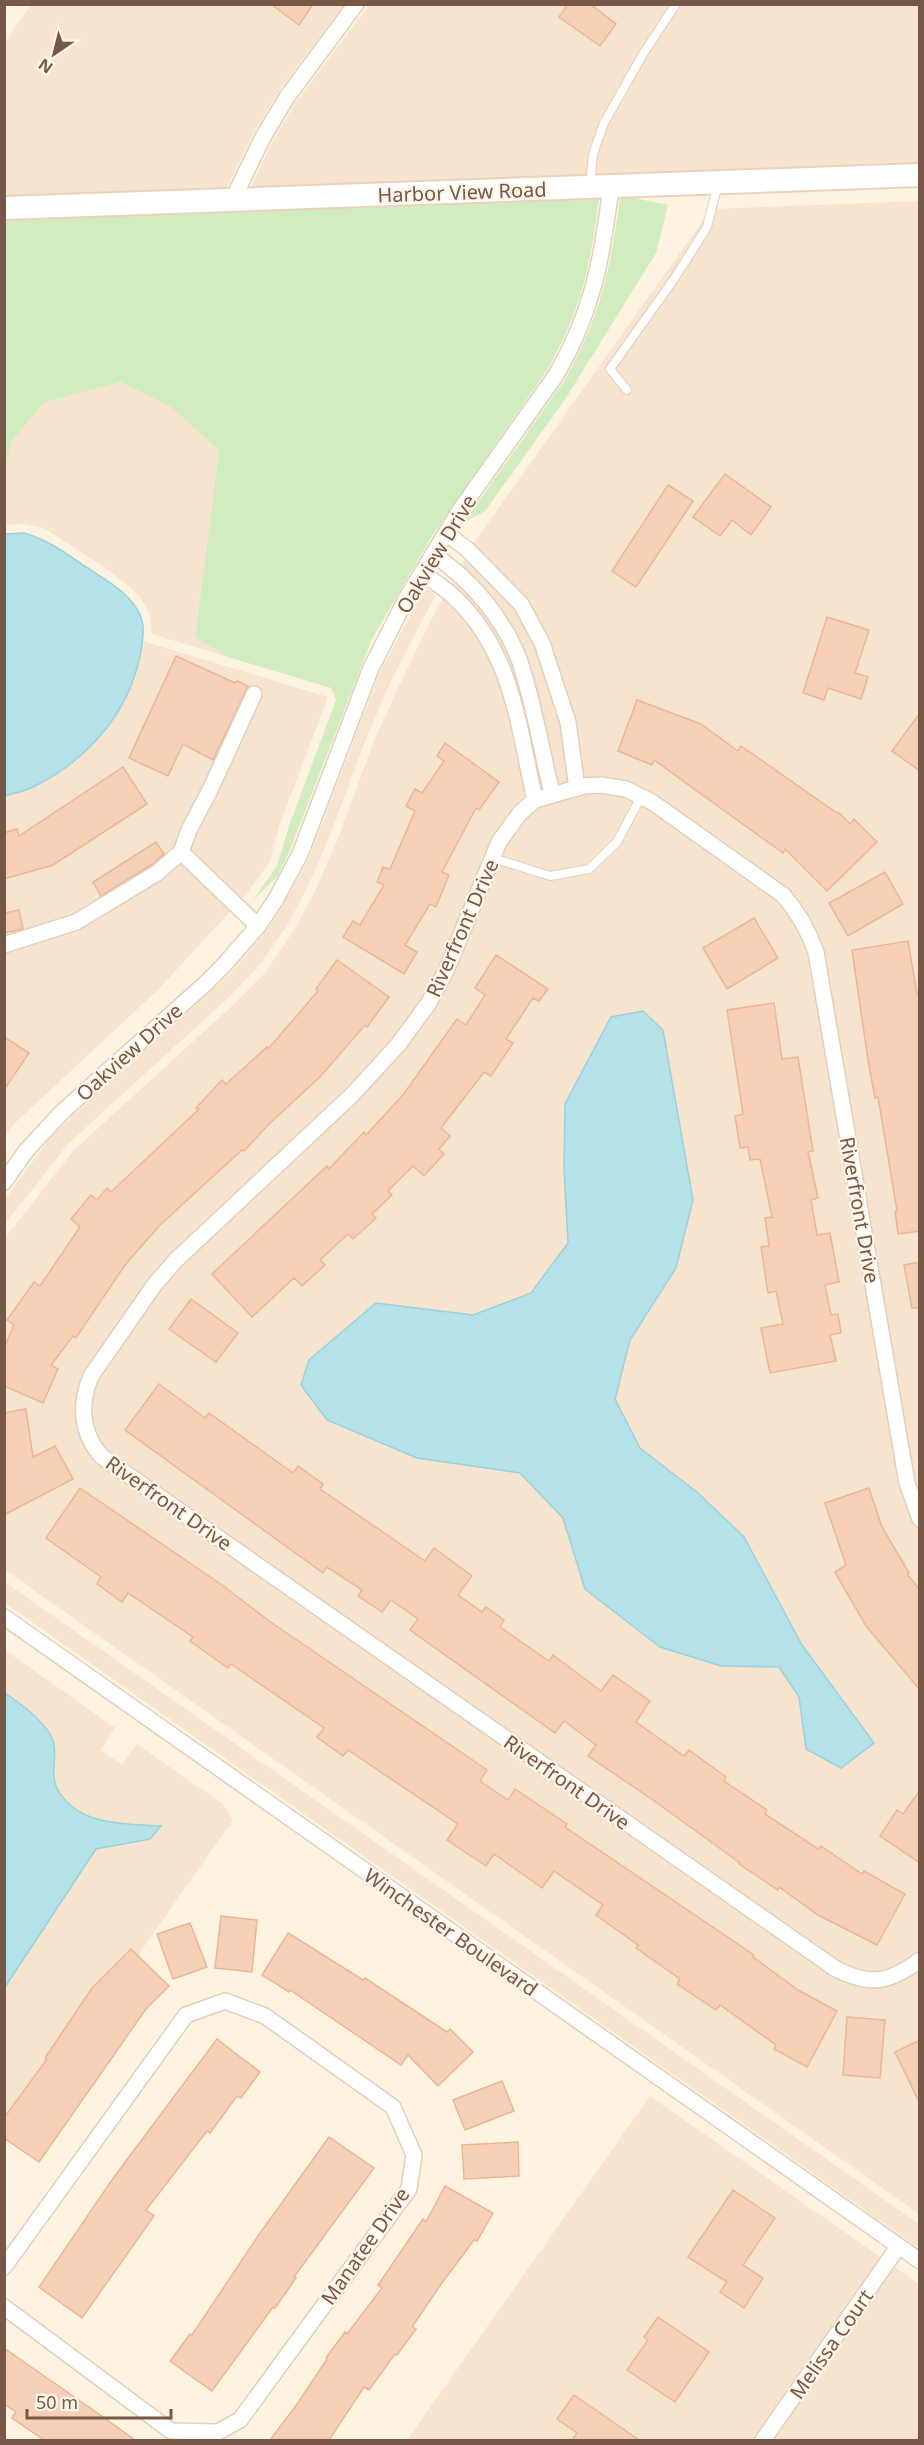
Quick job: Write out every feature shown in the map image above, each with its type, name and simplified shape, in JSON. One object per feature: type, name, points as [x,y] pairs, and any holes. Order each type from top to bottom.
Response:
[{"type":"main road","name":"Harbor View Road","points":[[4,208],[920,175]]},
{"type":"street","points":[[233,199],[263,137],[287,97],[356,4]]},
{"type":"street","name":"Oakview Drive","points":[[4,1182],[26,1151],[61,1113],[206,983],[236,953],[276,899],[300,854],[371,668],[446,533],[569,353],[597,280],[600,187]]},
{"type":"street","points":[[446,533],[468,550],[521,604],[542,644],[568,722],[577,788]]},
{"type":"street","points":[[433,554],[457,570],[487,605],[511,643],[526,683],[552,793]]},
{"type":"street","points":[[422,573],[455,597],[486,634],[505,670],[535,800]]},
{"type":"street","points":[[509,689],[553,674]]},
{"type":"street","points":[[4,945],[76,922],[157,873],[181,852],[189,830],[254,694]]},
{"type":"street","name":"Riverfront Drive","points":[[920,1519],[907,1483],[818,964],[808,930],[797,911],[783,895],[652,802],[626,789],[601,785],[552,793],[535,800],[520,813],[499,842],[446,971],[428,1004],[398,1045],[352,1095],[184,1252],[155,1284],[91,1376],[85,1391],[82,1409],[88,1437],[101,1456],[836,1969],[856,1979],[879,1981],[895,1977],[920,1960]]},
{"type":"street","points":[[181,852],[258,926]]},
{"type":"street","name":"Winchester Boulevard","points":[[4,1617],[920,2261]]},
{"type":"street","name":"Manatee Drive","points":[[4,2267],[186,2015],[225,2001],[265,2016],[393,2107],[414,2155],[409,2189],[240,2420],[218,2432],[171,2431],[4,2307]]},
{"type":"street","name":"Melissa Court","points":[[763,2440],[898,2247]]},
{"type":"lane","points":[[600,187],[593,154],[604,123],[643,54],[676,4]]},
{"type":"lane","points":[[627,390],[610,369],[674,279],[707,227],[718,183]]},
{"type":"lane","points":[[493,858],[550,876],[589,869],[617,842],[641,797]]},
{"type":"shaded area","points":[[31,5],[344,5],[279,91],[254,132],[227,188],[5,198],[5,42]]},
{"type":"shaded area","points":[[369,5],[919,5],[919,164],[251,187],[272,142],[296,102]]},
{"type":"shaded area","points":[[919,201],[919,2214],[5,1570],[4,1239],[74,1150],[264,974],[294,930],[315,891],[337,841],[374,741],[399,686],[431,620],[473,544],[711,209]]},
{"type":"shaded area","points":[[120,382],[171,407],[219,450],[195,636],[228,657],[152,634],[150,615],[139,595],[111,572],[44,528],[24,524],[5,525],[5,471],[11,442],[43,403]]},
{"type":"shaded area","points":[[425,588],[435,596],[390,683],[366,739],[329,838],[287,926],[257,968],[227,999],[69,1143],[5,1224],[5,1199],[50,1138],[231,973],[266,931],[284,904],[309,858],[380,672]]},
{"type":"shaded area","points":[[143,641],[328,697],[280,824],[269,863],[246,894],[159,989],[15,1123],[5,1136],[5,796],[34,787],[77,759],[135,680]]},
{"type":"shaded area","points":[[5,1582],[919,2224],[919,2248],[5,1603]]},
{"type":"shaded area","points":[[5,1650],[115,1728],[101,1750],[122,1765],[137,1744],[223,1804],[233,1820],[5,2144]]},
{"type":"shaded area","points":[[650,2096],[919,2284],[919,2440],[407,2440]]},
{"type":"green space","points":[[620,197],[668,205],[656,253],[566,398],[485,511],[464,522],[564,381],[587,336],[608,270]]},
{"type":"green space","points":[[599,198],[583,287],[559,348],[547,370],[432,536],[372,639],[290,850],[277,877],[253,900],[277,866],[289,826],[336,700],[331,688],[228,657],[195,637],[219,450],[171,407],[120,382],[43,403],[11,442],[5,471],[5,219],[230,210],[237,213],[239,210]]},
{"type":"water","points":[[24,533],[62,551],[126,595],[142,620],[143,638],[134,677],[126,697],[102,733],[72,763],[54,775],[31,788],[5,796],[5,534]]},
{"type":"water","points":[[643,1011],[663,1030],[693,1200],[676,1268],[630,1340],[615,1399],[640,1448],[698,1493],[744,1537],[802,1645],[874,1743],[841,1768],[806,1749],[799,1697],[779,1667],[721,1666],[660,1647],[585,1589],[563,1518],[520,1473],[417,1458],[327,1420],[301,1385],[309,1360],[376,1303],[473,1315],[531,1293],[568,1243],[564,1167],[565,1104],[611,1017]]},
{"type":"water","points":[[5,1693],[32,1714],[50,1734],[55,1752],[54,1781],[64,1799],[75,1809],[88,1816],[117,1823],[161,1826],[150,1839],[96,1849],[5,1987]]},
{"type":"building","points":[[271,4],[313,4],[299,25]]},
{"type":"building","points":[[568,4],[590,4],[616,24],[600,46],[559,17]]},
{"type":"building","points":[[725,474],[771,507],[751,535],[732,520],[720,536],[693,517]]},
{"type":"building","points":[[668,485],[693,501],[636,587],[612,571]]},
{"type":"building","points":[[827,617],[869,630],[855,673],[868,677],[861,699],[828,688],[824,700],[803,693]]},
{"type":"building","points":[[176,656],[235,683],[237,681],[248,686],[213,760],[183,744],[168,776],[129,758]]},
{"type":"building","points":[[637,700],[701,724],[738,751],[741,746],[838,812],[850,824],[854,819],[877,842],[827,891],[785,849],[783,853],[654,760],[652,765],[618,751]]},
{"type":"building","points":[[920,713],[920,771],[892,751]]},
{"type":"building","points":[[445,743],[499,782],[479,810],[476,808],[442,872],[449,875],[436,907],[430,904],[405,945],[417,952],[404,974],[343,937],[353,921],[360,925],[384,885],[377,882],[383,867],[390,869],[415,811],[406,806],[415,789],[422,793],[444,761],[437,756]]},
{"type":"building","points":[[123,767],[147,804],[53,865],[4,879],[4,833],[17,829],[19,836]]},
{"type":"building","points":[[156,842],[164,854],[151,865],[101,896],[93,882]]},
{"type":"building","points":[[885,872],[903,904],[848,936],[829,903]]},
{"type":"building","points":[[19,910],[23,929],[4,933],[4,913]]},
{"type":"building","points":[[754,918],[778,958],[727,989],[703,948]]},
{"type":"building","points":[[908,941],[917,994],[920,993],[920,1231],[898,1234],[895,1211],[897,1211],[878,1097],[875,1098],[868,1060],[852,950]]},
{"type":"building","points":[[496,955],[548,989],[539,1001],[533,998],[506,1039],[513,1043],[491,1076],[484,1072],[441,1128],[450,1136],[439,1149],[444,1154],[424,1176],[413,1166],[388,1191],[392,1195],[372,1214],[376,1218],[353,1239],[348,1234],[320,1260],[325,1265],[302,1286],[294,1278],[252,1317],[212,1274],[327,1166],[329,1169],[364,1132],[366,1135],[403,1095],[457,1019],[466,1025],[485,995],[475,988]]},
{"type":"building","points":[[337,960],[389,997],[367,1027],[365,1025],[320,1077],[269,1124],[244,1151],[242,1150],[160,1225],[125,1265],[76,1338],[73,1336],[51,1365],[58,1369],[43,1403],[4,1386],[4,1348],[14,1325],[7,1320],[34,1282],[40,1286],[80,1227],[71,1219],[91,1195],[97,1200],[107,1188],[111,1192],[199,1109],[196,1108],[222,1080],[226,1084],[267,1047],[268,1049],[318,991],[316,989]]},
{"type":"building","points":[[774,1003],[782,1059],[798,1057],[813,1151],[808,1152],[818,1198],[811,1200],[817,1235],[830,1233],[839,1282],[825,1285],[831,1315],[838,1314],[841,1333],[830,1335],[836,1361],[770,1373],[761,1328],[783,1324],[776,1291],[768,1293],[761,1247],[769,1246],[765,1218],[772,1217],[760,1159],[750,1160],[748,1147],[740,1148],[735,1116],[743,1114],[727,1010]]},
{"type":"building","points":[[4,1037],[29,1053],[4,1090]]},
{"type":"building","points":[[920,1262],[920,1308],[912,1308],[904,1265]]},
{"type":"building","points":[[191,1299],[238,1333],[216,1362],[169,1329]]},
{"type":"building","points":[[159,1384],[205,1418],[209,1413],[293,1473],[298,1466],[323,1484],[320,1489],[425,1561],[434,1548],[472,1576],[458,1595],[482,1612],[486,1607],[504,1620],[500,1627],[549,1661],[553,1655],[601,1691],[613,1675],[650,1701],[636,1722],[684,1756],[689,1750],[726,1777],[724,1781],[767,1810],[765,1814],[818,1849],[821,1846],[862,1874],[864,1871],[905,1894],[877,1945],[818,1915],[779,1887],[778,1890],[739,1864],[653,1800],[588,1756],[596,1745],[564,1721],[555,1733],[410,1630],[418,1619],[391,1600],[382,1612],[358,1596],[362,1590],[327,1567],[323,1573],[125,1430]]},
{"type":"building","points":[[26,1409],[33,1457],[55,1446],[73,1479],[4,1515],[4,1413]]},
{"type":"building","points":[[80,1488],[487,1770],[480,1781],[508,1800],[515,1789],[567,1824],[565,1827],[754,1955],[753,1957],[798,1990],[837,2011],[807,2067],[774,2049],[776,2045],[720,2005],[716,2010],[677,1984],[680,1979],[636,1948],[638,1945],[596,1915],[603,1905],[554,1871],[542,1888],[494,1854],[486,1866],[447,1840],[458,1824],[348,1750],[343,1756],[317,1737],[324,1728],[231,1664],[228,1668],[190,1641],[193,1637],[128,1593],[122,1602],[97,1584],[101,1577],[46,1538]]},
{"type":"building","points":[[869,1488],[882,1527],[909,1573],[907,1574],[920,1590],[920,1690],[866,1626],[835,1572],[846,1565],[825,1503]]},
{"type":"building","points":[[920,1790],[920,1863],[880,1836],[897,1810],[903,1814]]},
{"type":"building","points":[[221,1916],[257,1920],[252,1972],[215,1968]]},
{"type":"building","points":[[190,1923],[207,1967],[173,1979],[157,1934]]},
{"type":"building","points":[[288,1933],[363,1980],[365,1978],[447,2032],[450,2029],[473,2052],[438,2086],[408,2055],[401,2065],[290,1990],[289,1992],[262,1975]]},
{"type":"building","points":[[131,1949],[169,1986],[146,2009],[39,2162],[4,2138],[4,2118],[47,2059],[45,2058],[92,1988]]},
{"type":"building","points":[[847,2017],[885,2020],[880,2078],[843,2075]]},
{"type":"building","points":[[217,2039],[260,2072],[241,2098],[237,2096],[210,2133],[207,2131],[146,2210],[154,2216],[82,2318],[39,2287],[114,2177]]},
{"type":"building","points":[[920,2040],[920,2104],[895,2052]]},
{"type":"building","points":[[502,2081],[514,2111],[465,2130],[453,2100]]},
{"type":"building","points":[[329,2137],[374,2168],[294,2277],[296,2278],[275,2308],[273,2307],[212,2391],[170,2361],[190,2334],[192,2335],[258,2236]]},
{"type":"building","points":[[518,2142],[519,2176],[464,2179],[462,2145]]},
{"type":"building","points":[[445,2186],[493,2213],[477,2241],[474,2240],[439,2287],[412,2327],[416,2329],[397,2355],[395,2354],[369,2390],[364,2387],[329,2440],[270,2440],[345,2332],[347,2334],[382,2288],[378,2285],[423,2219],[426,2222]]},
{"type":"building","points":[[733,2190],[775,2218],[743,2265],[763,2278],[744,2308],[720,2292],[727,2282],[688,2257]]},
{"type":"building","points":[[658,2317],[709,2352],[675,2402],[627,2370],[648,2340],[644,2337]]},
{"type":"building","points":[[4,2348],[135,2440],[44,2440],[12,2418],[16,2412],[4,2404]]},
{"type":"building","points":[[574,2395],[639,2440],[572,2440],[577,2433],[557,2419]]}]
